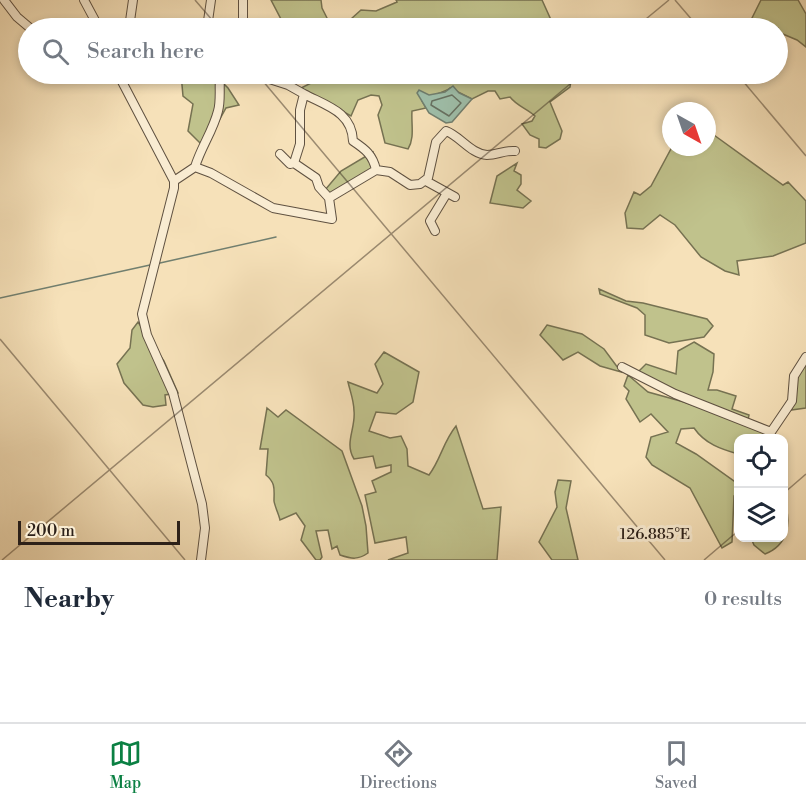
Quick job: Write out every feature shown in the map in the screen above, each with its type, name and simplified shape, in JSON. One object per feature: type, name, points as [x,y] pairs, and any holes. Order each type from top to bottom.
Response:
[{"type":"street","points":[[4,0],[18,19]]},
{"type":"street","points":[[84,0],[94,18]]},
{"type":"street","points":[[130,18],[133,0]]},
{"type":"street","points":[[207,18],[211,0]]},
{"type":"street","points":[[243,0],[243,18]]},
{"type":"street","points":[[123,84],[174,181],[142,314],[147,335],[173,393],[202,504],[205,528],[201,560]]},
{"type":"street","points":[[174,181],[195,167],[199,152],[214,123],[219,107],[220,84]]},
{"type":"street","points":[[285,84],[343,116],[350,123],[353,141],[370,154],[376,170]]},
{"type":"street","points":[[294,164],[300,144],[300,110],[304,94]]},
{"type":"street","points":[[426,181],[436,141],[446,131],[477,152],[487,155],[509,150],[515,151]]},
{"type":"street","points":[[195,167],[211,173],[273,208],[332,219],[329,198],[319,187],[316,178],[294,164],[290,164],[279,154]]},
{"type":"street","points":[[329,198],[376,170],[390,172],[410,185],[426,181],[455,197]]},
{"type":"street","points":[[435,231],[429,221],[447,193]]},
{"type":"street","points":[[622,367],[675,394],[771,432],[792,401],[794,376],[806,357]]},
{"type":"green space","points":[[271,0],[321,0],[327,18],[280,18]]},
{"type":"green space","points":[[396,0],[542,0],[550,18],[352,18],[361,10],[376,11],[397,2]]},
{"type":"green space","points":[[761,0],[798,0],[806,14],[806,47],[788,36],[788,18],[752,18]]},
{"type":"green space","points":[[182,84],[224,84],[239,105],[226,108],[216,126],[200,143],[188,131],[193,104],[183,96]]},
{"type":"green space","points":[[309,84],[570,84],[570,87],[550,102],[562,131],[560,139],[546,148],[539,147],[539,139],[530,135],[522,124],[532,121],[535,116],[510,97],[500,99],[495,91],[488,91],[472,99],[450,88],[422,101],[426,108],[412,111],[412,136],[408,149],[385,143],[378,115],[382,105],[379,96],[371,95],[358,100],[351,116],[301,88]]},
{"type":"green space","points":[[716,137],[783,185],[788,182],[806,201],[806,243],[773,256],[737,261],[739,275],[725,271],[701,257],[675,225],[660,215],[643,229],[627,228],[625,213],[634,192],[640,195],[651,186],[667,156],[716,156]]},
{"type":"green space","points":[[373,152],[378,173],[335,196],[325,190],[341,171]]},
{"type":"green space","points":[[517,163],[514,171],[521,175],[521,184],[517,190],[531,201],[523,208],[490,203],[497,176]]},
{"type":"green space","points":[[599,289],[626,301],[707,319],[713,326],[704,337],[669,343],[645,335],[645,315],[637,308],[600,294]]},
{"type":"green space","points":[[138,322],[164,361],[178,393],[165,395],[166,405],[153,407],[143,405],[124,383],[117,364],[130,348],[132,330]]},
{"type":"green space","points":[[547,325],[582,334],[604,349],[621,372],[600,366],[578,352],[563,360],[540,335]]},
{"type":"green space","points":[[694,342],[714,354],[713,372],[708,390],[717,390],[736,396],[732,409],[749,415],[748,420],[688,397],[638,372],[646,364],[676,374],[678,351]]},
{"type":"green space","points":[[384,352],[419,372],[413,402],[396,414],[376,412],[369,431],[390,438],[401,436],[407,449],[408,466],[429,475],[456,426],[483,509],[501,507],[497,560],[388,560],[408,553],[406,537],[375,543],[365,495],[376,492],[372,481],[391,472],[391,465],[376,468],[373,456],[354,459],[350,441],[354,407],[348,382],[377,393],[383,384],[375,364]]},
{"type":"green space","points":[[806,361],[806,408],[791,410],[796,393],[797,375]]},
{"type":"green space","points":[[628,375],[648,392],[684,402],[773,434],[734,434],[734,453],[708,442],[694,428],[681,429],[676,443],[734,481],[732,542],[722,548],[690,488],[652,465],[646,457],[651,437],[668,432],[651,414],[640,422],[626,399],[629,391],[624,386]]},
{"type":"green space","points":[[267,408],[278,417],[286,410],[342,451],[362,506],[368,553],[355,558],[340,555],[337,546],[332,549],[328,530],[316,531],[322,557],[316,560],[301,540],[305,526],[296,513],[280,520],[274,501],[273,484],[266,475],[268,449],[260,449]]},
{"type":"green space","points":[[558,480],[571,481],[566,508],[578,560],[552,560],[539,542],[557,507],[555,492]]},
{"type":"green space","points":[[753,542],[781,542],[765,554]]},
{"type":"water","points":[[453,86],[459,93],[472,99],[452,122],[446,123],[429,113],[417,93],[419,90],[429,95],[445,92]]},
{"type":"waterway","points":[[160,263],[276,237]]},
{"type":"waterway","points":[[0,298],[150,265]]}]
